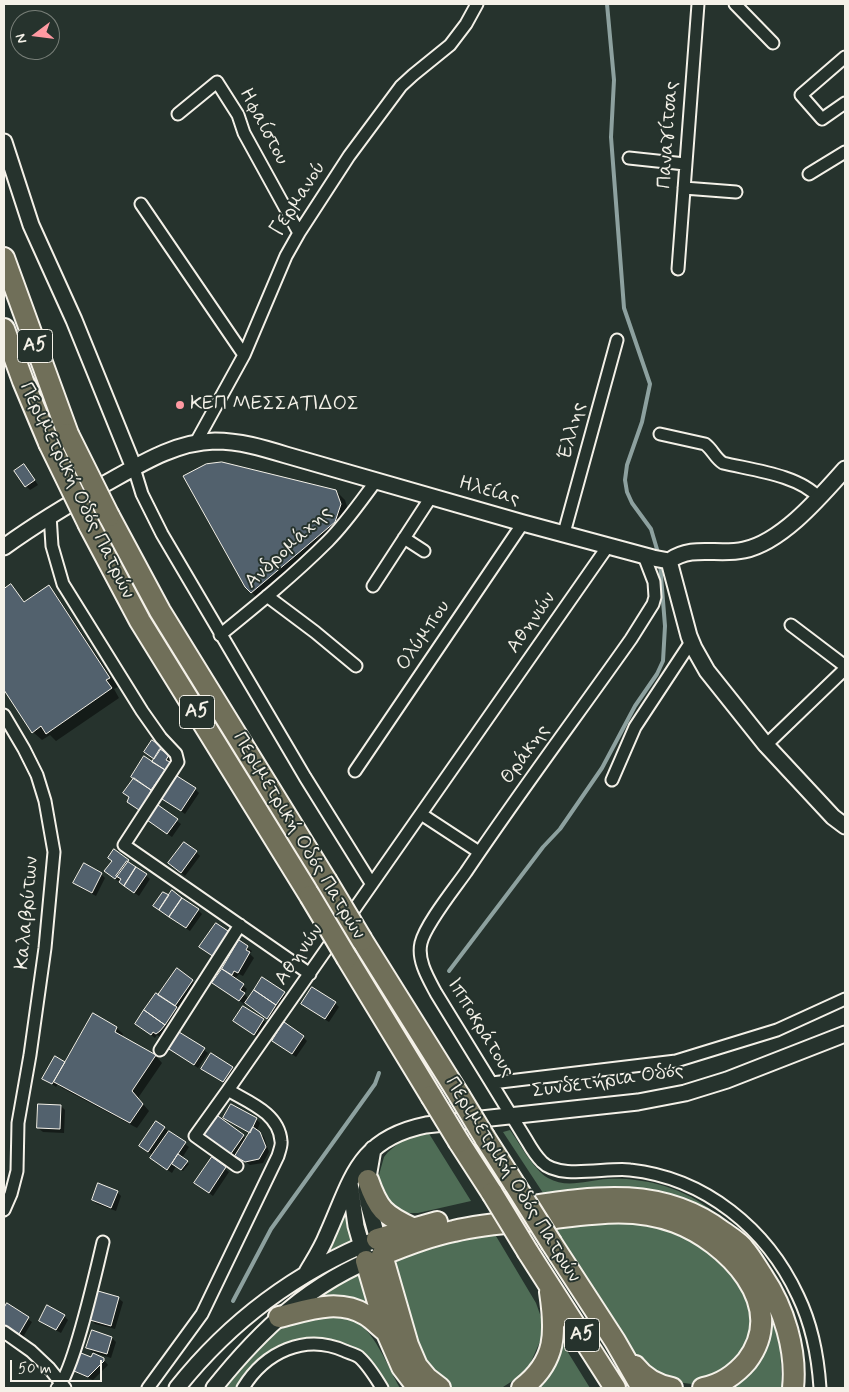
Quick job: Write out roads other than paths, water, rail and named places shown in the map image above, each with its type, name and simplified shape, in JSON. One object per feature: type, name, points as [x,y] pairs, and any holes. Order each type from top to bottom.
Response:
[{"type":"highway","name":"Περιμετρική Οδός Πατρών","points":[[4,258],[68,434],[160,611],[458,1095],[615,1342],[642,1388]]},
{"type":"highway","name":"Περιμετρική Οδός Πατρών","points":[[4,329],[49,443],[89,525],[140,621],[459,1142],[615,1388]]},
{"type":"highway","points":[[359,1180],[387,1214],[412,1228]]},
{"type":"highway","points":[[372,1250],[412,1228],[446,1220],[584,1198],[624,1197],[669,1204],[710,1222],[744,1248],[774,1292],[790,1338],[794,1388]]},
{"type":"highway","points":[[372,1250],[498,1223],[609,1212],[638,1213],[674,1222],[707,1239],[735,1263],[748,1279],[760,1310],[758,1338],[750,1356],[734,1374],[718,1384],[703,1388]]},
{"type":"highway","points":[[372,1250],[387,1333],[402,1366],[418,1388]]},
{"type":"highway","points":[[372,1250],[417,1366],[440,1388]]},
{"type":"highway","points":[[522,1388],[539,1372],[548,1358],[554,1319],[548,1283]]},
{"type":"highway","points":[[279,1317],[331,1305],[345,1306],[368,1316],[387,1333]]},
{"type":"highway","points":[[615,1342],[650,1381],[672,1388]]},
{"type":"main road","points":[[4,142],[31,224],[74,320],[134,468]]},
{"type":"main road","name":"Ηλείας","points":[[4,547],[50,515],[167,451],[214,441],[247,444],[657,559]]},
{"type":"main road","points":[[845,469],[819,498],[786,527],[754,547],[736,552],[683,553],[657,559],[691,642],[707,671],[766,745],[833,817],[845,826]]},
{"type":"main road","name":"Συνδετήρια Οδός","points":[[372,1250],[366,1188],[359,1180],[373,1149],[390,1135],[407,1129],[512,1115],[638,1102],[686,1093],[727,1080],[845,1034]]},
{"type":"main road","points":[[307,1272],[359,1180]]},
{"type":"main road","points":[[177,1388],[228,1332],[267,1300],[307,1272],[344,1252],[372,1250]]},
{"type":"main road","points":[[214,1388],[234,1363],[279,1317],[310,1292],[372,1250]]},
{"type":"street","name":"Γερμανού","points":[[195,444],[244,355],[286,256],[299,233],[349,156],[402,86],[450,46],[466,24],[477,4]]},
{"type":"street","name":"Παναγίτσας","points":[[678,269],[698,4]]},
{"type":"street","points":[[735,4],[773,43]]},
{"type":"street","points":[[845,57],[801,95],[822,120],[845,103]]},
{"type":"street","name":"Ηφαίστου","points":[[178,114],[217,82],[238,115],[244,133],[299,233]]},
{"type":"street","points":[[809,174],[844,156]]},
{"type":"street","points":[[629,158],[685,164]]},
{"type":"street","points":[[684,188],[736,192]]},
{"type":"street","points":[[141,204],[244,355]]},
{"type":"street","name":"Έλλης","points":[[564,533],[617,340]]},
{"type":"street","points":[[660,434],[705,444],[717,459],[723,463],[796,482],[814,492],[819,498]]},
{"type":"street","points":[[134,468],[142,494],[150,511],[220,635],[371,883]]},
{"type":"street","name":"Ανδρομάχης","points":[[220,635],[328,541],[376,481]]},
{"type":"street","points":[[373,586],[432,497]]},
{"type":"street","points":[[50,515],[52,546],[63,584],[146,717],[161,738],[176,754],[178,762],[124,845],[310,974]]},
{"type":"street","name":"Ολύμπου","points":[[355,771],[524,523]]},
{"type":"street","points":[[404,538],[424,551]]},
{"type":"street","name":"Αθηνών","points":[[237,1166],[196,1136],[608,546]]},
{"type":"street","name":"Θράκης","points":[[427,974],[421,957],[420,945],[423,936],[479,852],[632,639],[653,604],[657,559]]},
{"type":"street","points":[[267,596],[316,632],[356,666]]},
{"type":"street","points":[[766,745],[845,667],[791,625]]},
{"type":"street","points":[[612,780],[635,727],[691,642]]},
{"type":"street","name":"Καλαβρύτων","points":[[4,715],[37,775],[45,801],[54,852],[45,948],[18,1123],[17,1172],[4,1210]]},
{"type":"street","points":[[421,814],[479,852]]},
{"type":"street","points":[[160,1050],[240,925]]},
{"type":"street","name":"Ιπποκράτους","points":[[427,974],[526,1141],[543,1164],[557,1170],[574,1173],[596,1170],[629,1170],[678,1180],[697,1188],[727,1207],[757,1235],[781,1266],[799,1297],[813,1341],[820,1388]]},
{"type":"street","points":[[492,1083],[676,1061],[777,1030],[845,999]]},
{"type":"street","points":[[148,1388],[202,1314],[278,1156],[282,1142],[272,1118],[228,1090]]},
{"type":"street","points":[[61,1387],[94,1283],[103,1242]]},
{"type":"street","points":[[4,1332],[39,1358],[49,1368],[61,1387]]},
{"type":"street","points":[[243,1388],[249,1378],[271,1357],[301,1344],[332,1345],[358,1357],[382,1388]]},
{"type":"waterway","points":[[607,4],[614,80],[611,137],[624,308],[650,384],[642,422],[627,465],[625,480],[627,492],[632,503],[651,529],[659,556]]},
{"type":"waterway","points":[[449,971],[543,847],[560,829],[602,768],[635,706],[657,674],[663,661],[665,626],[660,563]]},
{"type":"waterway","points":[[233,1301],[271,1229],[375,1084],[379,1073]]},
{"type":"place","name":"ΚΕΠ ΜΕΣΣΑΤΙΔΟΣ","points":[[180,405]]}]
